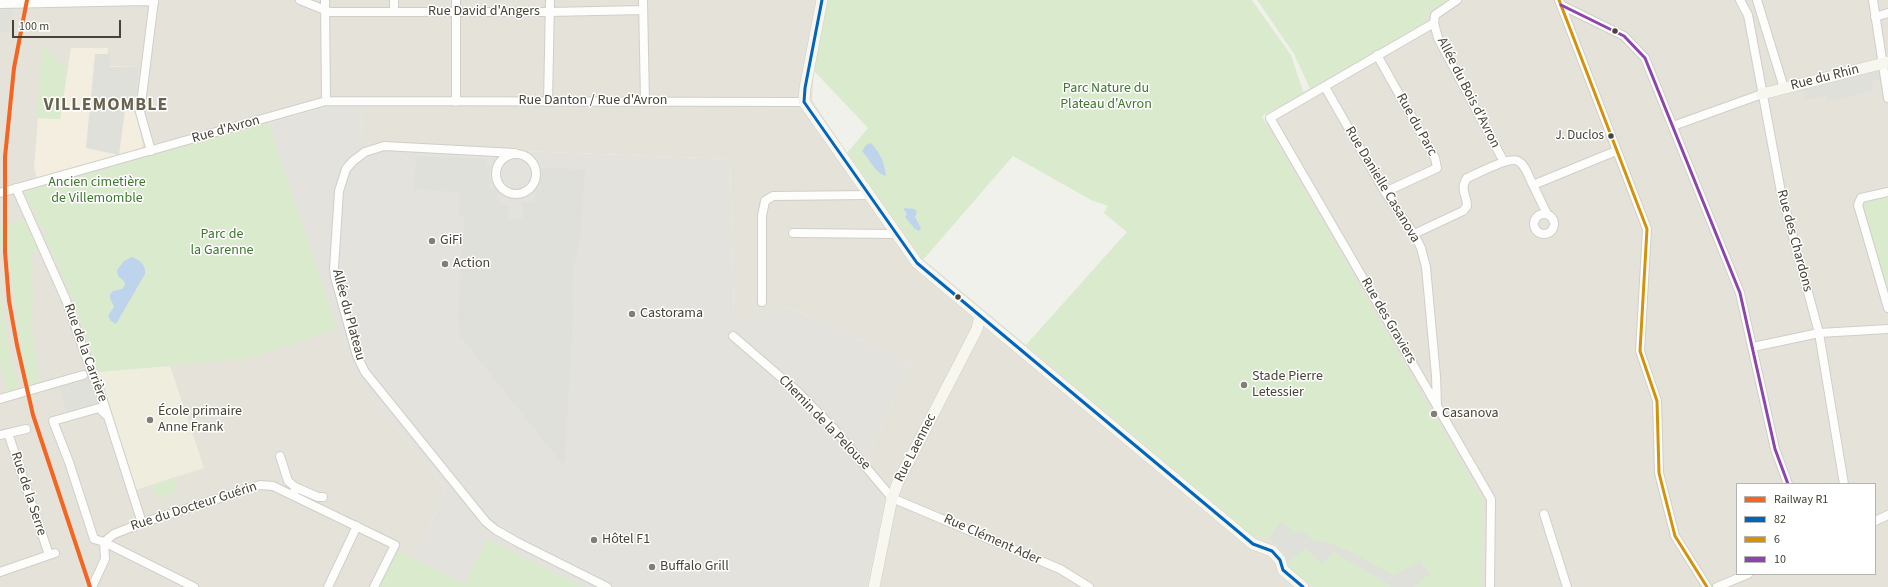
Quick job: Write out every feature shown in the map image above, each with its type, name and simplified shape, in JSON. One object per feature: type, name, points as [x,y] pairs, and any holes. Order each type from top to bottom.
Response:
[{"type":"street","name":"Rue David d'Angers","points":[[300,0],[330,12],[549,12],[643,10]]},
{"type":"street","points":[[325,0],[326,101]]},
{"type":"street","points":[[394,0],[394,12]]},
{"type":"street","points":[[456,0],[456,102]]},
{"type":"street","points":[[548,102],[550,0]]},
{"type":"street","points":[[643,0],[644,101]]},
{"type":"street","points":[[822,0],[804,88],[804,102],[917,263],[1253,544],[1272,551],[1280,560],[1283,570],[1303,587]]},
{"type":"street","points":[[1324,87],[1376,55],[1434,23],[1434,15],[1457,0]]},
{"type":"street","name":"Rue des Chardons","points":[[1740,0],[1748,15],[1780,192],[1819,332],[1844,483]]},
{"type":"street","points":[[1757,0],[1784,88]]},
{"type":"street","points":[[1873,0],[1875,17],[1886,63],[1888,98]]},
{"type":"street","points":[[0,4],[154,1],[140,112],[152,151]]},
{"type":"street","points":[[1560,2],[1624,36],[1645,58],[1740,293],[1775,449],[1788,483]]},
{"type":"street","points":[[1560,2],[1647,229],[1640,351],[1657,401],[1659,473],[1675,536],[1707,587]]},
{"type":"street","points":[[1875,17],[1888,13]]},
{"type":"street","name":"Allée du Bois d'Avron","points":[[1434,23],[1438,38],[1504,162]]},
{"type":"street","name":"Rue du Parc","points":[[1376,55],[1435,158],[1437,168],[1385,192]]},
{"type":"street","name":"Rue du Rhin","points":[[1762,94],[1886,63]]},
{"type":"street","name":"Rue Danielle Casanova","points":[[1324,87],[1385,192],[1414,234],[1421,248],[1426,267],[1438,407]]},
{"type":"street","name":"Rue des Graviers","points":[[1324,87],[1270,118],[1492,499],[1490,587]]},
{"type":"street","points":[[1673,126],[1762,94]]},
{"type":"street","name":"Rue d'Avron","points":[[0,193],[326,101],[456,102]]},
{"type":"street","name":"Rue Danton / Rue d'Avron","points":[[456,102],[804,102]]},
{"type":"street","name":"Allée du Plateau","points":[[516,153],[384,146],[365,152],[353,161],[346,169],[339,191],[334,268],[337,284],[357,356],[365,372],[486,522],[496,530],[517,542],[607,587]]},
{"type":"street","points":[[1533,185],[1616,150]]},
{"type":"street","points":[[484,152],[495,162],[497,181],[505,190],[519,194],[530,188],[534,183],[536,169],[528,158],[516,153],[503,158],[496,169]]},
{"type":"street","points":[[1414,234],[1463,211],[1467,206],[1467,201],[1463,191],[1463,184],[1467,178],[1509,159],[1518,160],[1523,165],[1547,214]]},
{"type":"street","name":"Rue de la Carrière","points":[[16,188],[66,300],[94,379],[97,382],[142,523]]},
{"type":"street","points":[[1888,192],[1861,198],[1858,205],[1888,308]]},
{"type":"street","points":[[762,302],[762,216],[765,201],[773,196],[869,195]]},
{"type":"street","points":[[793,233],[897,234]]},
{"type":"street","name":"Rue Laennec","points":[[874,587],[892,498],[898,482],[977,329],[980,316]]},
{"type":"street","points":[[1753,347],[1819,332],[1888,329]]},
{"type":"street","name":"Chemin de la Pelouse","points":[[733,336],[798,392],[834,429],[892,498]]},
{"type":"street","points":[[0,399],[83,375]]},
{"type":"street","points":[[108,417],[99,408],[53,421],[69,462],[94,539],[104,542],[194,587]]},
{"type":"street","points":[[4,434],[26,429]]},
{"type":"street","name":"Rue de la Serre","points":[[0,572],[52,554],[4,434]]},
{"type":"street","points":[[280,456],[288,481],[295,487],[318,497],[323,497]]},
{"type":"street","name":"Rue du Docteur Guérin","points":[[104,542],[114,534],[142,523],[260,485],[273,486],[395,545],[374,587]]},
{"type":"street","points":[[294,496],[295,487]]},
{"type":"street","name":"Rue Clément Ader","points":[[892,498],[1060,569],[1089,587]]},
{"type":"street","points":[[1544,514],[1567,587]]},
{"type":"street","points":[[1876,521],[1888,515]]},
{"type":"street","points":[[328,587],[357,526]]},
{"type":"street","points":[[92,586],[104,559],[104,542]]},
{"type":"street","points":[[1717,587],[1746,575]]},
{"type":"shaded area","points":[[0,0],[828,0],[814,71],[812,100],[847,153],[923,259],[1026,345],[1127,232],[1104,213],[1266,124],[1287,101],[1406,34],[1408,0],[1888,0],[1888,587],[867,587],[886,498],[862,468],[911,364],[789,307],[734,320],[730,159],[362,145],[361,106],[329,106],[268,123],[363,387],[446,488],[415,560],[470,587],[0,587]]},
{"type":"shaded area","points":[[0,10],[13,10],[10,30],[0,33]]},
{"type":"shaded area","points":[[71,48],[108,48],[107,66],[139,67],[135,112],[143,144],[141,149],[37,178],[34,168],[38,118],[60,119]]},
{"type":"shaded area","points":[[95,54],[110,54],[110,67],[139,67],[135,112],[125,110],[119,155],[86,148]]},
{"type":"shaded area","points":[[1878,68],[1881,80],[1872,81],[1874,90],[1828,102],[1826,96],[1806,100],[1802,87]]},
{"type":"shaded area","points":[[329,106],[361,106],[362,145],[730,159],[734,319],[789,307],[911,364],[862,468],[886,498],[867,587],[470,587],[415,560],[446,488],[363,387],[326,295],[268,123]]},
{"type":"shaded area","points":[[416,156],[486,159],[486,166],[490,166],[489,188],[498,189],[497,200],[500,201],[500,205],[509,206],[508,218],[522,219],[523,202],[534,202],[535,190],[540,190],[541,168],[585,169],[580,239],[572,282],[573,317],[565,461],[562,464],[459,334],[462,331],[458,325],[458,318],[464,217],[459,216],[460,193],[465,193],[414,189]]},
{"type":"shaded area","name":"École primaire Anne Frank","points":[[170,366],[204,468],[135,490],[97,372]]},
{"type":"shaded area","points":[[89,377],[98,403],[67,413],[59,386]]},
{"type":"shaded area","points":[[1280,521],[1296,534],[1301,530],[1313,540],[1330,543],[1355,554],[1394,575],[1420,561],[1430,574],[1414,587],[1391,587],[1384,581],[1341,557],[1334,551],[1323,564],[1305,549],[1288,562],[1284,552],[1269,538]]},
{"type":"green space","name":"Parc Nature du Plateau d'Avron","points":[[828,0],[1252,0],[1291,55],[1304,94],[1262,116],[1483,500],[1482,587],[1313,587],[1291,569],[1284,552],[1269,538],[1253,536],[1026,345],[1127,232],[1104,213],[1108,206],[1091,200],[1013,156],[923,260],[847,153],[868,128],[814,71]]},
{"type":"green space","points":[[1257,0],[1447,0],[1427,16],[1422,25],[1310,89],[1294,54]]},
{"type":"green space","points":[[42,45],[67,70],[60,119],[36,118]]},
{"type":"green space","name":"Parc de la Garenne","points":[[268,123],[337,329],[246,359],[97,372],[99,371],[72,298],[44,234],[48,233],[46,227],[42,228],[35,216],[36,213],[32,204],[29,204],[25,195],[27,191]]},
{"type":"green space","points":[[1888,196],[1888,295],[1863,206],[1866,202]]},
{"type":"green space","points":[[26,219],[39,249],[31,254],[31,292],[34,292],[33,306],[31,307],[32,330],[41,383],[29,388],[22,351],[8,250],[11,250],[11,247],[0,247],[0,227]]},
{"type":"green space","points":[[0,290],[10,354],[19,390],[7,393],[0,361]]},
{"type":"green space","points":[[173,478],[178,491],[157,499],[152,485]]},
{"type":"green space","points":[[487,539],[584,587],[377,587],[395,549],[464,584]]},
{"type":"water","points":[[871,143],[882,158],[886,176],[876,169],[862,151],[866,145]]},
{"type":"water","points":[[903,208],[915,209],[917,212],[915,217],[921,228],[919,231],[915,229],[905,217],[907,214]]},
{"type":"water","points":[[132,257],[142,263],[145,268],[145,274],[116,324],[111,321],[108,316],[114,307],[110,296],[113,291],[122,289],[125,285],[124,281],[118,276],[117,270],[124,261]]},
{"type":"rail line","name":"R1","points":[[27,0],[14,68],[5,157],[5,252],[9,301],[17,345],[33,415],[90,587]]},
{"type":"transit line","name":"82","points":[[822,0],[805,88],[804,102],[917,263],[1253,544],[1272,551],[1280,560],[1283,570],[1303,587]]},
{"type":"transit line","name":"6","points":[[1559,0],[1647,229],[1640,351],[1657,401],[1659,473],[1675,536],[1707,587]]},
{"type":"transit line","name":"10","points":[[1561,5],[1624,36],[1645,58],[1740,293],[1775,449],[1788,483]]},
{"type":"place","name":"J. Duclos","points":[[1611,136]]},
{"type":"place","name":"GiFi","points":[[432,241]]},
{"type":"place","name":"Action","points":[[445,264]]},
{"type":"place","name":"Castorama","points":[[632,314]]},
{"type":"place","name":"Stade Pierre Letessier","points":[[1244,385]]},
{"type":"place","name":"Casanova","points":[[1434,414]]},
{"type":"place","name":"École primaire Anne Frank","points":[[150,420]]},
{"type":"place","name":"Hôtel F1","points":[[594,540]]},
{"type":"place","name":"Buffalo Grill","points":[[652,567]]},
{"type":"district","name":"VILLEMOMBLE","points":[[106,106]]},
{"type":"park label","name":"Ancien cimetière de Villemomble","points":[[97,192]]}]
